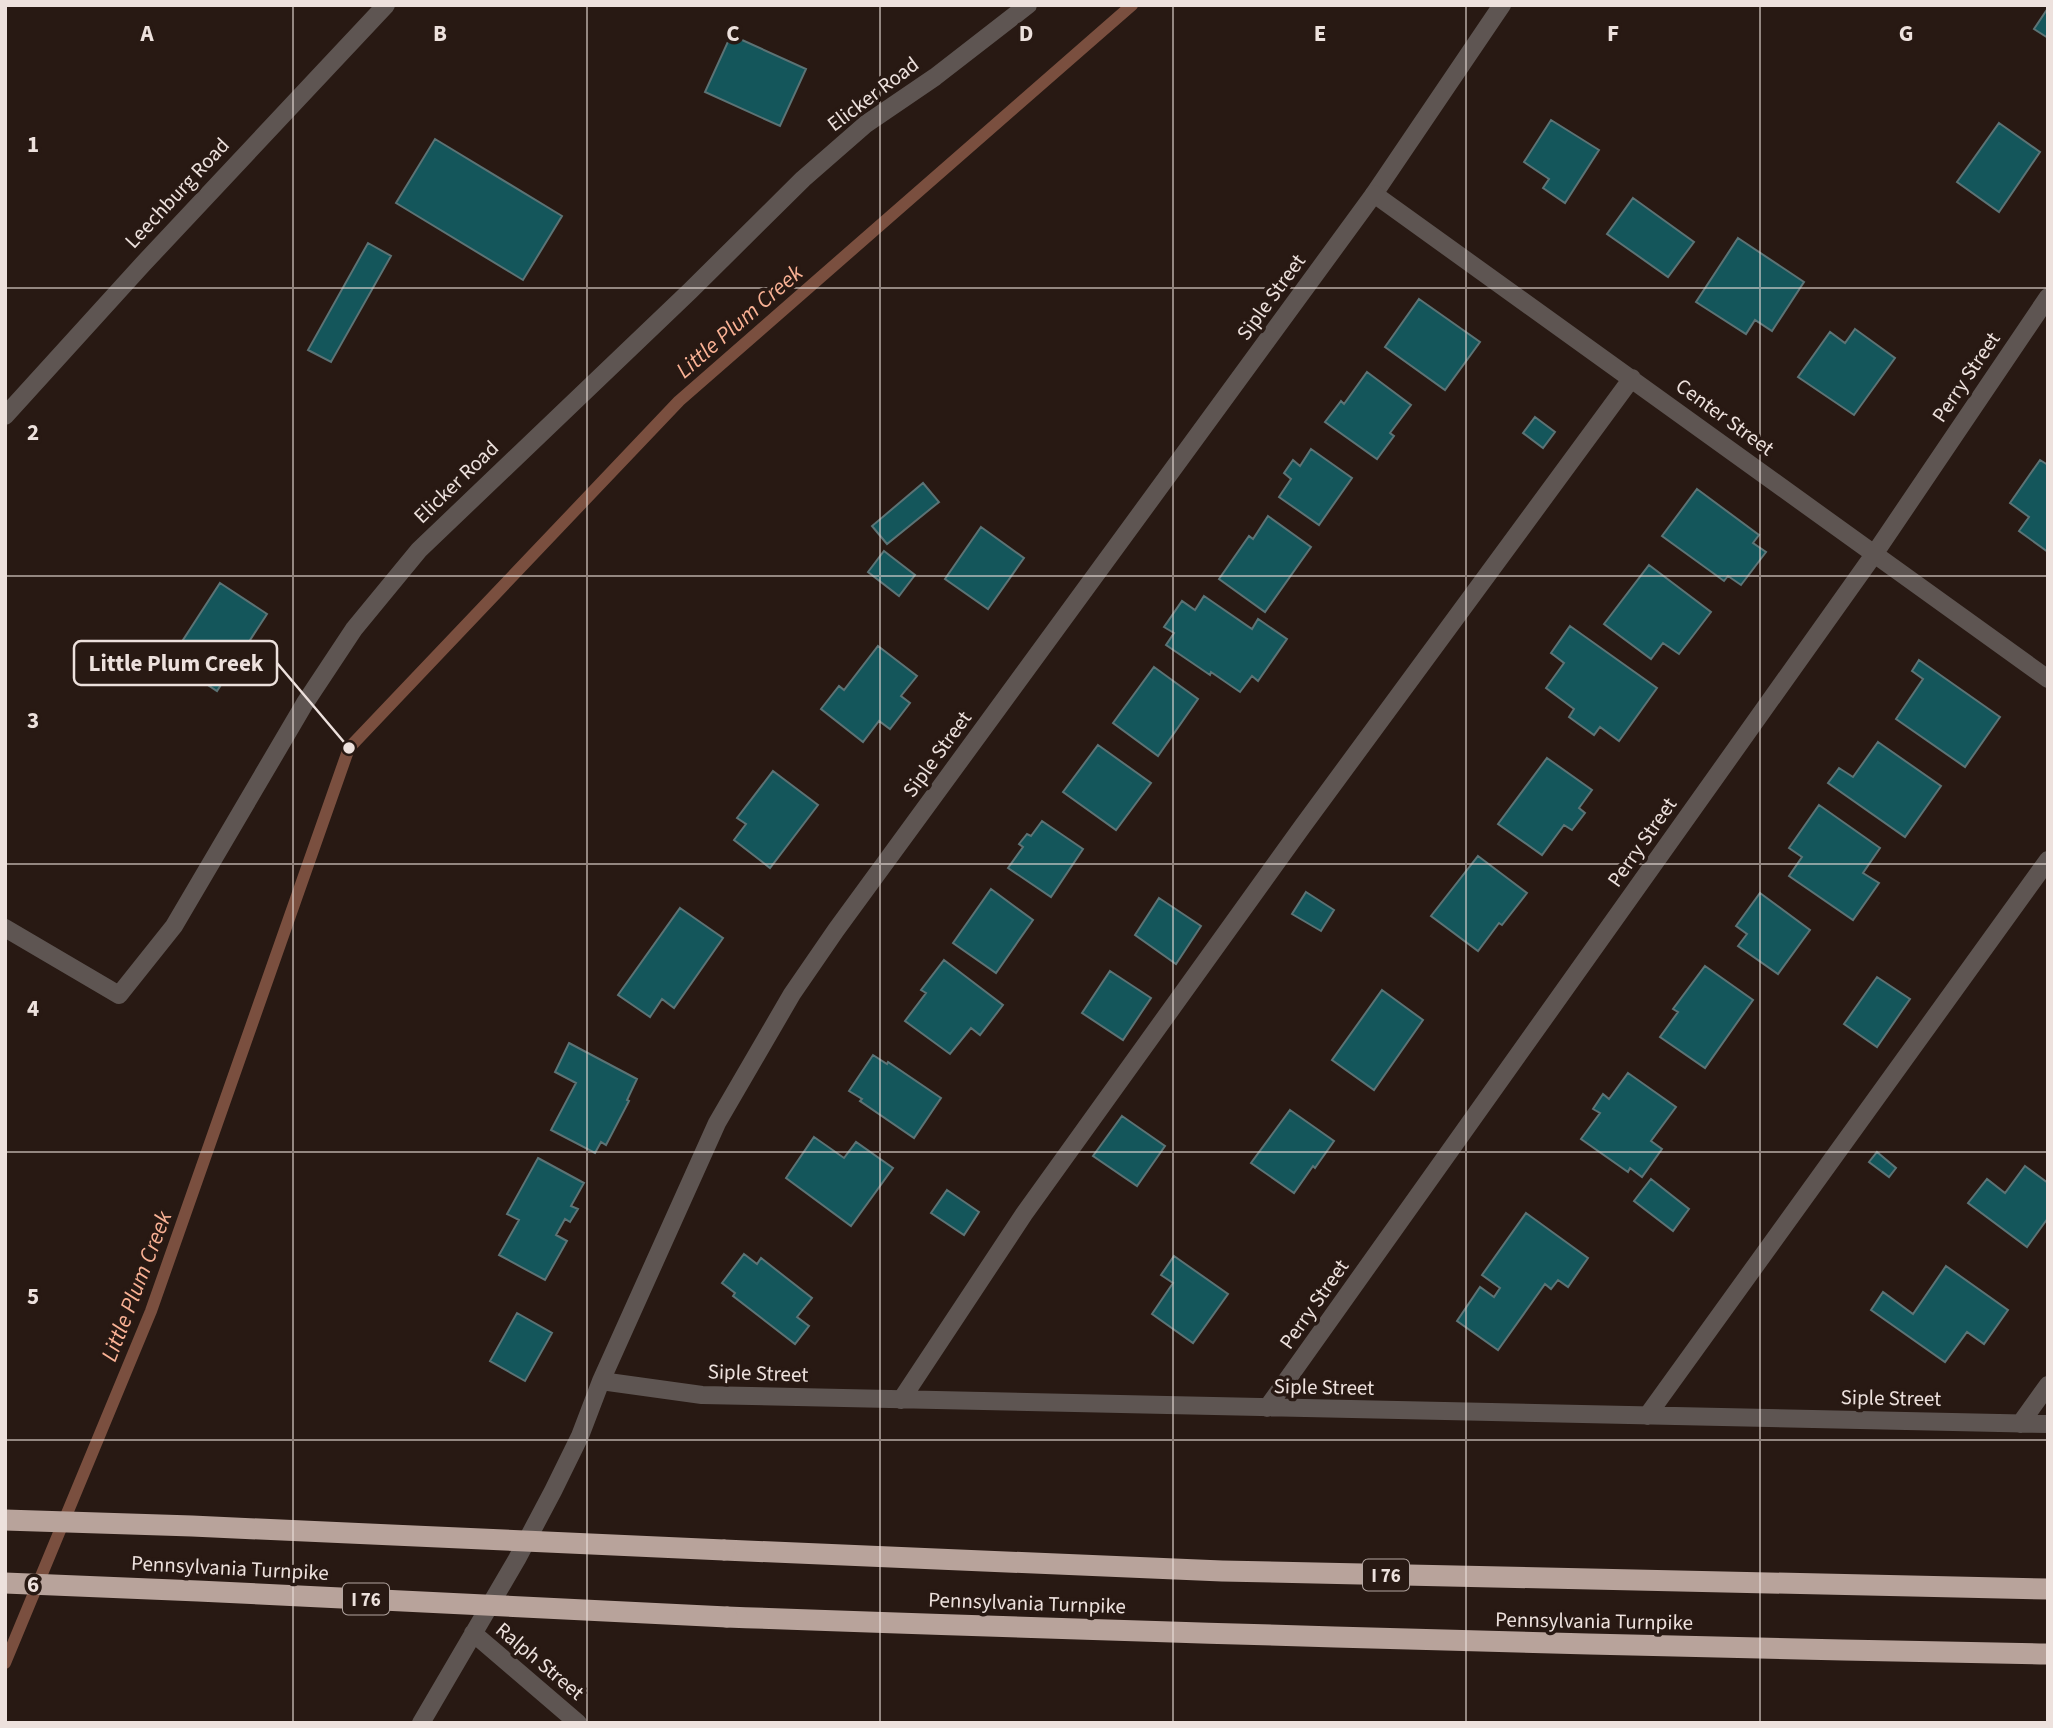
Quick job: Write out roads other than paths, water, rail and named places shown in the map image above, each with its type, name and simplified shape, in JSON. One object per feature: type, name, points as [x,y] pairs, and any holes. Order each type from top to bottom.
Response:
[{"type":"highway","name":"Pennsylvania Turnpike","points":[[5,1520],[1222,1571],[2048,1589]]},
{"type":"highway","name":"Pennsylvania Turnpike","points":[[5,1583],[727,1617],[1222,1635],[1646,1647],[2048,1654]]},
{"type":"street","name":"Leechburg Road","points":[[5,416],[161,244],[386,5]]},
{"type":"street","name":"Elicker Road","points":[[5,928],[119,995],[174,926],[304,703],[354,629],[419,550],[803,179],[866,124],[935,77],[1028,5]]},
{"type":"street","name":"Siple Street","points":[[421,1723],[517,1559],[553,1491],[580,1436],[601,1381],[717,1123],[792,993],[1374,194],[1502,5]]},
{"type":"street","name":"Center Street","points":[[1374,194],[2048,679]]},
{"type":"street","name":"Perry Street","points":[[1267,1408],[1875,554],[2048,297]]},
{"type":"street","points":[[901,1400],[1032,1202],[1302,827],[1632,378]]},
{"type":"street","points":[[1647,1416],[2048,860]]},
{"type":"street","name":"Siple Street","points":[[601,1381],[702,1395],[2048,1424]]},
{"type":"street","points":[[2020,1424],[2048,1385]]},
{"type":"street","name":"Ralph Street","points":[[473,1633],[578,1723]]},
{"type":"waterway","name":"Little Plum Creek","points":[[5,1663],[151,1311],[349,748],[679,401],[1132,5]]},
{"type":"place","name":"Little Plum Creek","points":[[349,748]]}]
